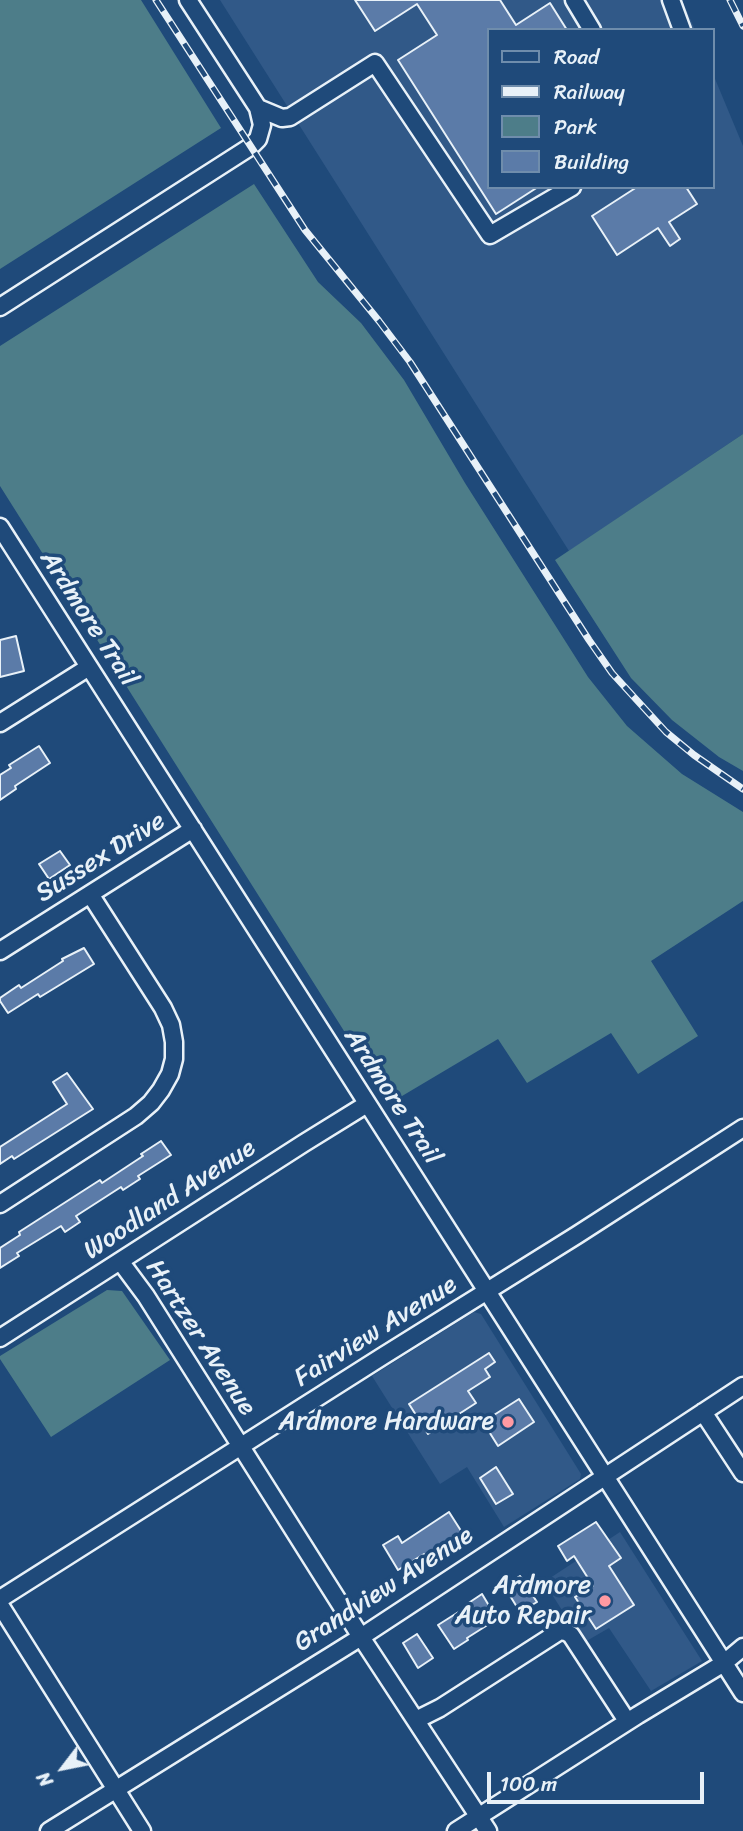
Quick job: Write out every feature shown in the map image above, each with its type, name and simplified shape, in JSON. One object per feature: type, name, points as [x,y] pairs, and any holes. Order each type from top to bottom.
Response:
[{"type":"street","points":[[0,307],[250,147],[258,139],[262,125],[258,108],[188,0]]},
{"type":"street","points":[[574,0],[591,28]]},
{"type":"street","points":[[671,0],[681,28]]},
{"type":"street","points":[[258,108],[282,118],[290,117],[375,63],[491,235],[569,189]]},
{"type":"street","name":"Ardmore Trail","points":[[0,527],[743,1693]]},
{"type":"street","points":[[0,723],[89,667]]},
{"type":"street","name":"Sussex Drive","points":[[0,951],[193,829]]},
{"type":"street","points":[[0,1204],[136,1116],[162,1090],[170,1074],[174,1050],[171,1025],[163,1008],[90,894]]},
{"type":"street","name":"Woodland Avenue","points":[[0,1338],[367,1104]]},
{"type":"street","name":"Fairview Avenue","points":[[0,1599],[743,1128]]},
{"type":"street","name":"Hartzer Avenue","points":[[120,1261],[146,1296],[361,1637],[488,1831]]},
{"type":"street","name":"Grandview Avenue","points":[[50,1831],[361,1637],[743,1386]]},
{"type":"street","points":[[703,1412],[743,1473]]},
{"type":"street","points":[[0,1605],[142,1831]]},
{"type":"street","points":[[416,1720],[440,1708],[560,1632],[566,1632],[571,1635],[627,1721]]},
{"type":"street","points":[[456,1831],[627,1721],[724,1663],[743,1647]]},
{"type":"shaded area","points":[[220,0],[682,0],[694,28],[488,28],[488,189],[715,189],[715,79],[743,146],[743,434],[569,551]]},
{"type":"shaded area","points":[[474,1312],[481,1314],[581,1474],[580,1479],[504,1527],[467,1467],[440,1484],[372,1376]]},
{"type":"shaded area","points":[[620,1532],[702,1661],[651,1691],[609,1628],[583,1643],[544,1582]]},
{"type":"green space","points":[[0,0],[141,0],[221,128],[0,269]]},
{"type":"green space","points":[[254,184],[318,282],[361,323],[404,380],[465,483],[588,677],[627,726],[682,774],[743,812],[743,901],[651,961],[698,1036],[638,1074],[611,1033],[527,1083],[498,1039],[397,1099],[380,1088],[0,486],[0,346]]},
{"type":"green space","points":[[743,434],[743,771],[719,757],[672,720],[631,678],[555,560]]},
{"type":"green space","points":[[107,1290],[122,1291],[170,1360],[51,1437],[0,1356]]},
{"type":"building","points":[[355,0],[500,0],[516,25],[550,3],[566,28],[488,28],[488,189],[535,189],[496,214],[398,60],[437,35],[417,4],[375,31]]},
{"type":"building","points":[[634,189],[687,189],[697,204],[669,222],[680,239],[670,246],[658,228],[617,255],[592,216]]},
{"type":"building","points":[[16,636],[24,671],[0,677],[0,640]]},
{"type":"building","points":[[39,746],[50,763],[15,786],[16,789],[0,800],[0,775],[11,768],[9,765]]},
{"type":"building","points":[[60,851],[70,865],[49,879],[39,864]]},
{"type":"building","points":[[84,948],[94,964],[8,1013],[0,998],[19,985],[21,988],[63,961],[62,959]]},
{"type":"building","points":[[67,1073],[93,1109],[14,1159],[12,1156],[0,1164],[0,1147],[67,1104],[53,1082]]},
{"type":"building","points":[[161,1141],[171,1155],[138,1176],[140,1179],[123,1190],[121,1187],[76,1216],[80,1222],[65,1232],[61,1226],[17,1253],[19,1256],[0,1268],[0,1248],[20,1235],[19,1232],[100,1180],[102,1183]]},
{"type":"building","points":[[489,1353],[495,1362],[485,1369],[490,1377],[468,1391],[476,1403],[428,1434],[409,1404]]},
{"type":"building","name":"Ardmore Hardware","points":[[519,1399],[534,1422],[498,1446],[483,1422]]},
{"type":"building","points":[[496,1467],[513,1494],[496,1504],[480,1478]]},
{"type":"building","points":[[449,1512],[465,1537],[428,1560],[424,1554],[398,1570],[383,1545],[398,1536],[402,1543]]},
{"type":"building","points":[[596,1522],[621,1558],[609,1566],[634,1605],[596,1629],[575,1597],[593,1586],[574,1556],[567,1561],[558,1546]]},
{"type":"building","points":[[520,1576],[537,1602],[520,1612],[504,1586]]},
{"type":"building","points":[[482,1594],[497,1619],[454,1649],[438,1625]]},
{"type":"building","points":[[417,1634],[433,1658],[418,1668],[403,1643]]},
{"type":"railway","points":[[156,0],[305,230],[410,362],[612,673],[666,732],[743,789]]},
{"type":"railway","points":[[730,0],[743,26]]},
{"type":"place","name":"Ardmore Hardware","points":[[508,1422]]},
{"type":"place","name":"Ardmore Auto Repair","points":[[605,1601]]}]
